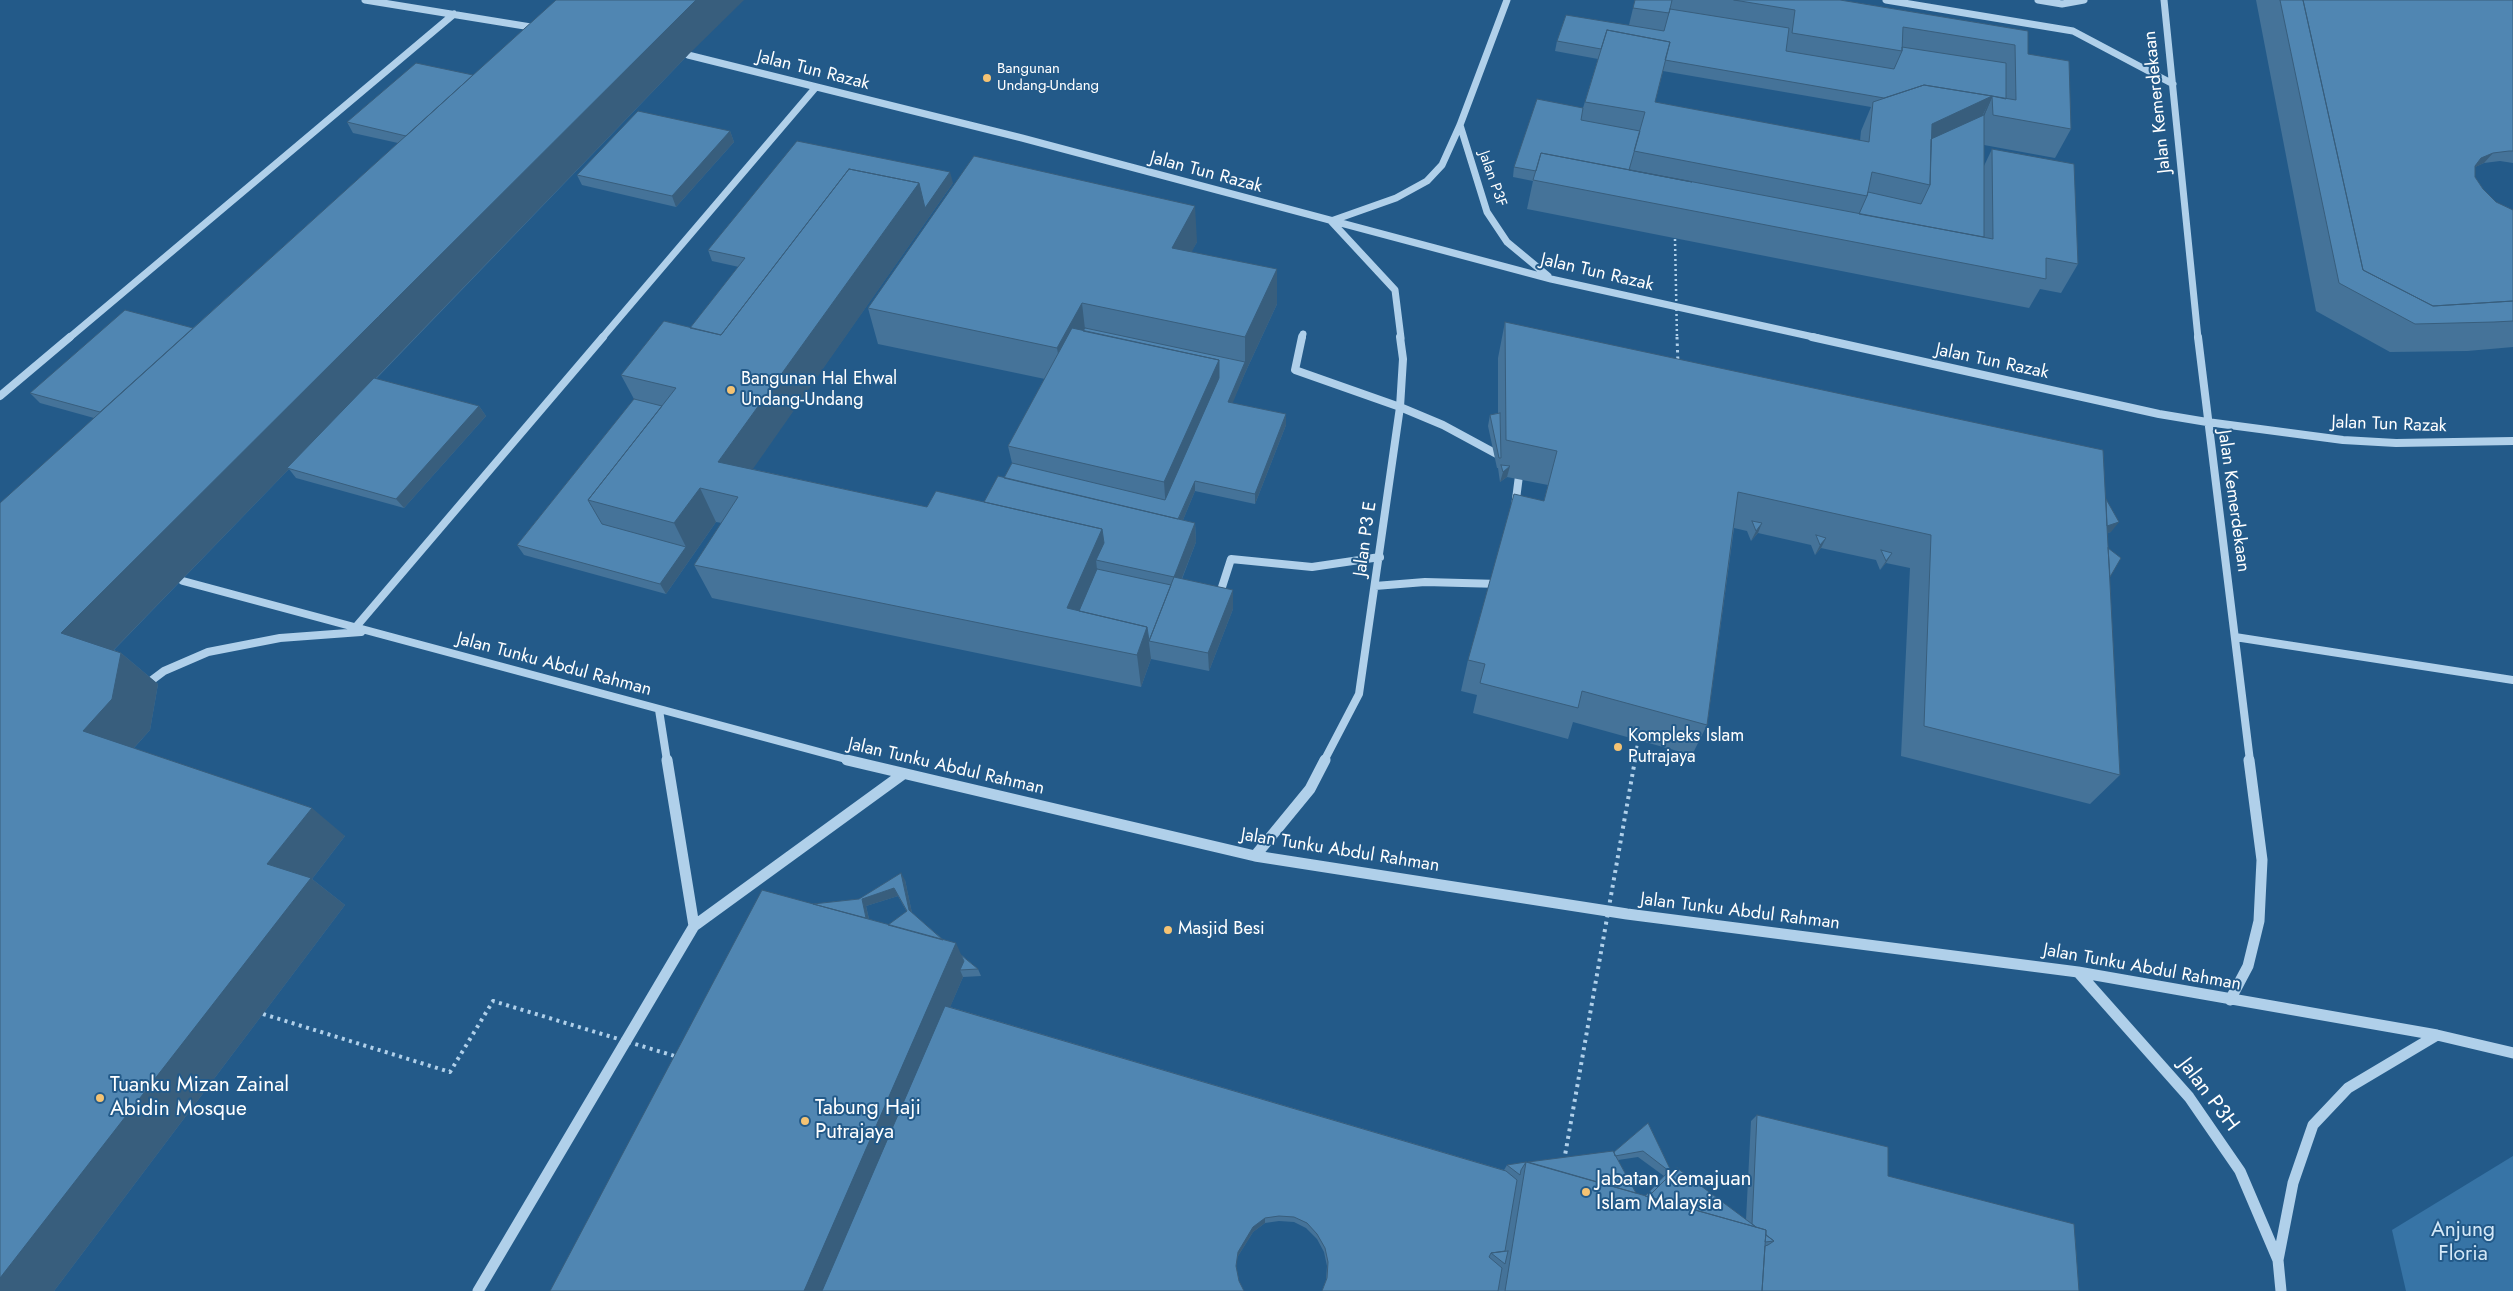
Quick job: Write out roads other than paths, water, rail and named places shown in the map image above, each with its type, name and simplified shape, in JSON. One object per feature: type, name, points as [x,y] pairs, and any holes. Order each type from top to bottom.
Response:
[{"type":"street","points":[[364,0],[546,30]]},
{"type":"street","name":"Jalan P3F","points":[[1331,221],[1396,198],[1427,181],[1442,165],[1460,125],[1507,0]]},
{"type":"street","points":[[1886,0],[2072,30],[2173,84]]},
{"type":"street","points":[[2038,0],[2062,4],[2084,0]]},
{"type":"street","name":"Jalan Kemerdekaan","points":[[2164,0],[2207,422],[2262,860],[2259,921],[2248,966],[2230,1000]]},
{"type":"street","points":[[0,396],[454,14]]},
{"type":"street","name":"Jalan Tun Razak","points":[[688,55],[1022,138],[1551,279],[1974,374],[2207,422],[2343,440],[2396,443],[2513,441]]},
{"type":"street","points":[[355,628],[816,87]]},
{"type":"street","name":"Jalan P3F","points":[[1460,125],[1487,212],[1507,242],[1551,279]]},
{"type":"street","name":"Jalan P3 E","points":[[1255,856],[1310,789],[1359,694],[1376,586],[1400,407],[1404,360],[1395,290],[1331,221]]},
{"type":"street","points":[[1303,334],[1295,370],[1400,407],[1443,426],[1521,466],[1514,515]]},
{"type":"street","points":[[1222,587],[1231,559],[1312,567],[1380,557]]},
{"type":"street","points":[[1376,586],[1425,582],[1505,584],[1507,574]]},
{"type":"street","name":"Jalan Tunku Abdul Rahman","points":[[183,581],[903,774],[1255,856],[1627,914],[2078,972],[2437,1035],[2513,1053]]},
{"type":"street","points":[[134,694],[164,671],[208,652],[280,638],[368,632]]},
{"type":"street","points":[[2235,638],[2513,680]]},
{"type":"street","points":[[659,710],[694,926]]},
{"type":"street","points":[[478,1291],[694,926],[903,774]]},
{"type":"street","name":"Jalan P3H","points":[[2078,972],[2189,1097],[2240,1171],[2278,1260]]},
{"type":"street","name":"Jalan P3H","points":[[2281,1291],[2278,1260],[2293,1183],[2313,1125],[2348,1088],[2437,1035]]},
{"type":"place","name":"Bangunan Undang-Undang","points":[[987,78]]},
{"type":"place","name":"Bangunan Hal Ehwal Undang-Undang","points":[[731,390]]},
{"type":"place","name":"Kompleks Islam Putrajaya","points":[[1618,747]]},
{"type":"place","name":"Masjid Besi","points":[[1168,930]]},
{"type":"place","name":"Tuanku Mizan Zainal Abidin Mosque","points":[[100,1098]]},
{"type":"place","name":"Tabung Haji Putrajaya","points":[[805,1121]]},
{"type":"place","name":"Jabatan Kemajuan Islam Malaysia","points":[[1586,1192]]},
{"type":"park label","name":"Anjung Floria","points":[[2463,1243]]}]
